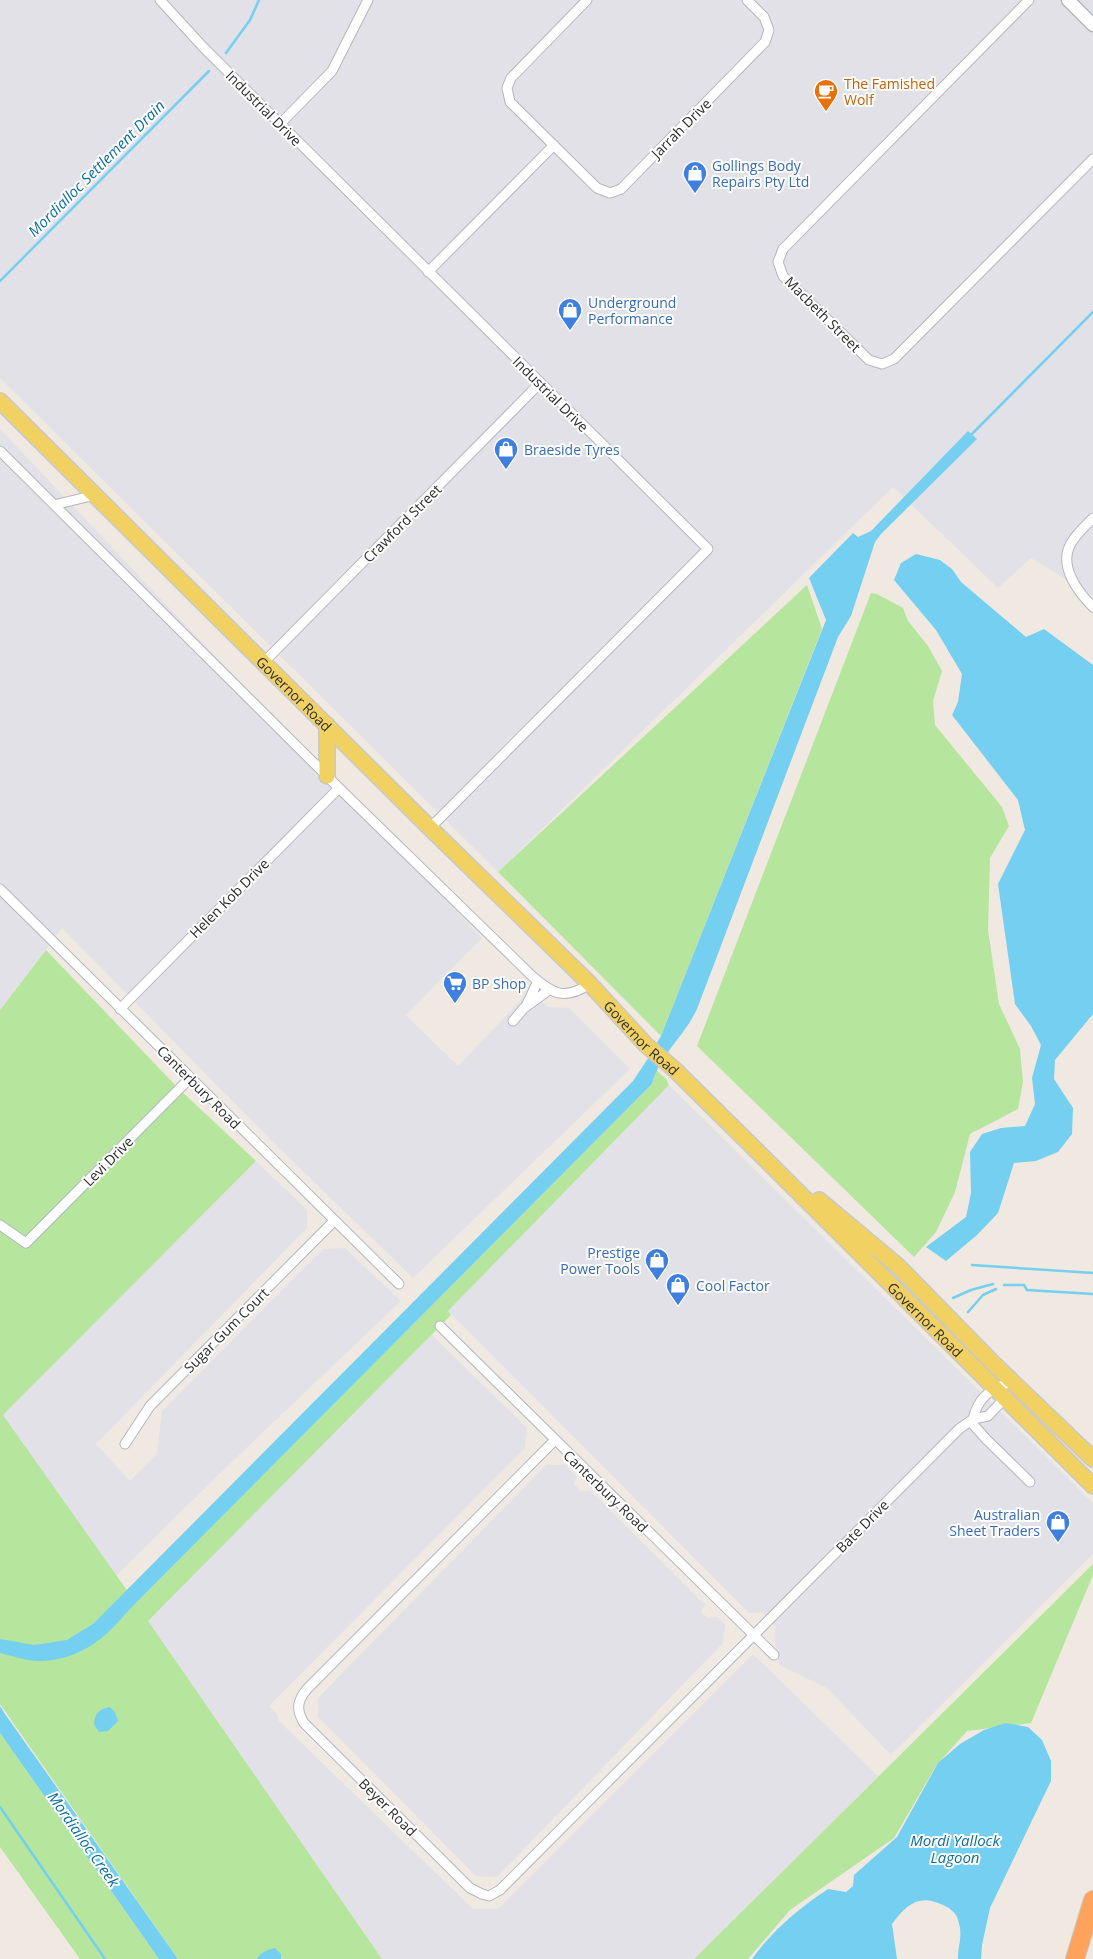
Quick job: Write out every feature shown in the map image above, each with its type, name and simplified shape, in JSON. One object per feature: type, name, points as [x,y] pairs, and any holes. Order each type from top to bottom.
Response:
[{"type":"highway","points":[[1075,1959],[1093,1900]]},
{"type":"main road","name":"Governor Road","points":[[0,401],[590,984],[646,1045],[674,1069],[1093,1486]]},
{"type":"main road","points":[[327,725],[327,776]]},
{"type":"main road","name":"Governor Road","points":[[759,1153],[899,1267],[1012,1382],[1093,1459]]},
{"type":"street","name":"Industrial Drive","points":[[160,0],[204,48],[708,549],[430,828]]},
{"type":"street","points":[[280,124],[332,71],[368,0]]},
{"type":"street","name":"Jarrah Drive","points":[[587,0],[511,78],[507,88],[510,102],[597,188],[610,193],[622,189],[765,42],[769,30],[764,17],[747,0]]},
{"type":"street","name":"Macbeth Street","points":[[1029,0],[783,249],[778,262],[783,276],[869,360],[882,364],[894,359],[1093,159]]},
{"type":"street","points":[[1068,0],[1093,25]]},
{"type":"street","points":[[428,272],[554,145]]},
{"type":"street","name":"Crawford Street","points":[[264,662],[540,383]]},
{"type":"street","points":[[0,451],[339,788],[538,981],[556,993],[567,994],[578,992],[590,984]]},
{"type":"street","points":[[54,505],[95,495]]},
{"type":"street","points":[[1093,518],[1069,546],[1066,564],[1073,582],[1093,607]]},
{"type":"street","name":"Helen Kob Drive","points":[[120,1009],[339,788]]},
{"type":"street","name":"Canterbury Road","points":[[0,889],[399,1284]]},
{"type":"street","points":[[513,1021],[524,1008],[538,981]]},
{"type":"street","points":[[524,1008],[550,990]]},
{"type":"street","name":"Levi Drive","points":[[0,1225],[26,1243],[190,1078]]},
{"type":"street","name":"Sugar Gum Court","points":[[125,1444],[150,1406],[334,1221]]},
{"type":"street","name":"Canterbury Road","points":[[440,1326],[774,1655]]},
{"type":"street","name":"Bate Drive","points":[[972,1420],[976,1405],[995,1387],[1012,1382]]},
{"type":"street","name":"Bate Drive","points":[[753,1635],[959,1429],[972,1420],[988,1416],[1006,1398],[1012,1382]]},
{"type":"street","points":[[972,1420],[986,1440],[1030,1482]]},
{"type":"street","name":"Beyer Road","points":[[555,1440],[307,1690],[298,1704],[299,1716],[304,1723],[463,1881],[482,1894],[489,1896],[500,1890],[753,1635]]},
{"type":"shaded area","points":[[0,0],[1093,0],[1093,596],[1031,558],[998,588],[893,487],[498,872],[0,378]]},
{"type":"shaded area","points":[[0,429],[482,938],[406,1015],[458,1066],[529,992],[548,1007],[569,1008],[630,1069],[413,1278],[276,1145],[62,928],[0,1010]]},
{"type":"shaded area","points":[[669,1085],[1093,1503],[1093,1554],[891,1755],[827,1688],[779,1665],[774,1637],[776,1627],[762,1612],[749,1613],[448,1311]]},
{"type":"shaded area","points":[[256,1161],[307,1210],[307,1228],[96,1444],[130,1481],[157,1454],[162,1411],[323,1249],[345,1248],[401,1301],[217,1476],[116,1576],[3,1415]]},
{"type":"shaded area","points":[[431,1334],[527,1428],[525,1448],[269,1706],[277,1715],[279,1721],[473,1909],[498,1909],[753,1654],[878,1776],[694,1959],[382,1959],[147,1621]]},
{"type":"shaded area","points":[[546,1465],[566,1465],[577,1477],[574,1484],[581,1491],[590,1490],[705,1605],[701,1611],[707,1618],[717,1617],[725,1624],[723,1643],[497,1877],[476,1876],[318,1717],[318,1698]]},
{"type":"green space","points":[[807,585],[822,629],[661,1036],[498,872]]},
{"type":"green space","points":[[871,593],[877,594],[903,608],[908,621],[928,646],[942,671],[933,701],[935,725],[1002,807],[1009,826],[990,858],[988,930],[999,1004],[1020,1049],[1023,1082],[1018,1109],[970,1134],[955,1192],[936,1232],[914,1257],[697,1046]]},
{"type":"green space","points":[[46,950],[179,1089],[256,1161],[3,1415],[136,1603],[652,1084],[656,1070],[666,1079],[669,1085],[448,1311],[451,1315],[148,1621],[382,1959],[178,1959],[0,1704],[0,1010]]},
{"type":"green space","points":[[1093,1564],[1093,1575],[1031,1723],[967,1731],[936,1766],[894,1838],[790,1910],[748,1959],[694,1959]]},
{"type":"green space","points":[[0,1733],[159,1959],[80,1959],[0,1847]]},
{"type":"water","points":[[968,431],[977,439],[875,542],[851,616],[838,637],[697,1009],[686,1028],[666,1054],[652,1084],[100,1640],[68,1656],[42,1661],[32,1661],[0,1653],[0,1639],[34,1645],[67,1640],[93,1624],[633,1081],[661,1036],[826,620],[809,578],[853,533],[858,537],[871,531]]},
{"type":"water","points":[[916,554],[940,560],[952,569],[961,582],[1026,637],[1044,629],[1093,665],[1093,1014],[1055,1060],[1054,1079],[1073,1108],[1072,1134],[1058,1152],[1036,1161],[1014,1163],[998,1213],[977,1235],[946,1261],[926,1247],[966,1217],[971,1193],[970,1152],[982,1134],[1001,1128],[1025,1126],[1035,1104],[1032,1078],[1041,1045],[1031,1026],[1015,1004],[998,884],[1025,830],[1018,800],[952,715],[958,702],[962,674],[936,630],[894,580],[901,563]]},
{"type":"water","name":"Mordialloc Creek","points":[[0,1706],[178,1959],[159,1959],[0,1733]]},
{"type":"water","points":[[110,1707],[115,1712],[118,1721],[108,1731],[99,1732],[94,1724],[95,1717],[100,1710]]},
{"type":"water","name":"Mordi Yallock Lagoon","points":[[1006,1723],[1028,1727],[1042,1740],[1051,1761],[1051,1781],[990,1908],[981,1959],[958,1959],[960,1934],[956,1915],[945,1906],[927,1900],[908,1906],[892,1924],[897,1959],[752,1959],[777,1930],[817,1896],[828,1889],[846,1892],[853,1886],[854,1875],[897,1837],[938,1763],[960,1744],[984,1730]]},
{"type":"water","points":[[275,1948],[281,1954],[281,1959],[257,1959],[264,1952]]},
{"type":"waterway","name":"Mordialloc Settlement Drain","points":[[226,53],[250,20],[259,0]]},
{"type":"waterway","name":"Mordialloc Settlement Drain","points":[[0,281],[209,71]]},
{"type":"waterway","points":[[971,435],[1093,312]]},
{"type":"waterway","points":[[972,1265],[1093,1273]]},
{"type":"waterway","points":[[953,1298],[971,1290],[993,1284]]},
{"type":"waterway","points":[[1004,1285],[1024,1285],[1027,1290],[1093,1294]]},
{"type":"waterway","points":[[968,1312],[983,1295],[996,1289]]},
{"type":"waterway","points":[[0,1807],[105,1959]]},
{"type":"place","name":"The Famished Wolf","points":[[826,112]]},
{"type":"place","name":"Gollings Body Repairs Pty Ltd","points":[[695,194]]},
{"type":"place","name":"Underground Performance","points":[[570,331]]},
{"type":"place","name":"Braeside Tyres","points":[[506,470]]},
{"type":"place","name":"BP Shop","points":[[455,1004]]},
{"type":"place","name":"Prestige Power Tools","points":[[657,1281]]},
{"type":"place","name":"Cool Factor","points":[[678,1306]]},
{"type":"place","name":"Australian Sheet Traders","points":[[1058,1543]]}]
